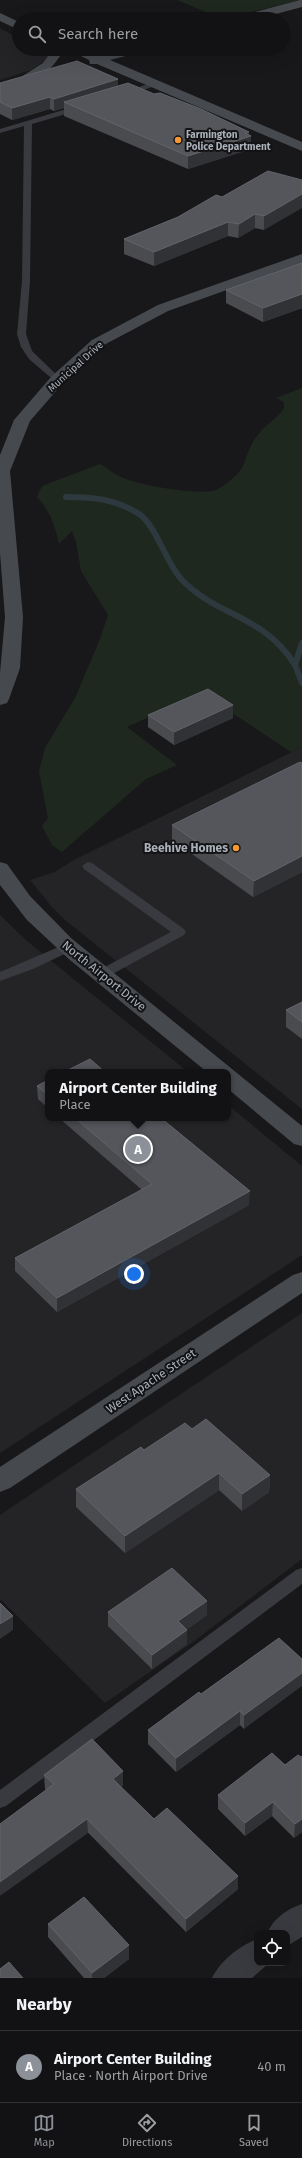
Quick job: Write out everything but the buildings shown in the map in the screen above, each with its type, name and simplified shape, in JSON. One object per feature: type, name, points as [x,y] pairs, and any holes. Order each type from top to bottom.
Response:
[{"type":"main road","points":[[269,12],[302,3]]},
{"type":"main road","points":[[0,17],[12,23]]},
{"type":"main road","points":[[25,80],[51,62],[54,56]]},
{"type":"main road","points":[[90,56],[302,147]]},
{"type":"main road","points":[[77,66],[113,56]]},
{"type":"main road","points":[[12,83],[62,70]]},
{"type":"main road","name":"Municipal Drive","points":[[0,699],[11,668],[14,618],[1,471],[22,420],[57,380],[97,343],[145,317],[214,289],[302,258]]},
{"type":"main road","name":"North Airport Drive","points":[[0,868],[12,890],[35,917],[68,947],[218,1069]]},
{"type":"main road","points":[[231,1079],[302,1138]]},
{"type":"main road","name":"West Apache Street","points":[[0,1481],[302,1281]]},
{"type":"street","points":[[287,1930],[302,1918]]},
{"type":"street","points":[[228,1978],[254,1956]]},
{"type":"lane","points":[[119,95],[156,84]]},
{"type":"lane","points":[[0,131],[89,104]]},
{"type":"lane","points":[[28,122],[25,170],[26,283],[21,323],[24,343],[31,356],[57,380]]},
{"type":"lane","points":[[88,866],[180,932],[102,974]]},
{"type":"lane","points":[[0,977],[28,966],[68,947]]},
{"type":"lane","points":[[0,1800],[302,1575]]},
{"type":"shaded area","points":[[177,0],[300,0],[251,12],[206,12]]},
{"type":"shaded area","points":[[0,28],[12,35],[12,56],[48,56],[49,58],[31,70],[0,80]]},
{"type":"shaded area","points":[[302,388],[302,747],[291,752],[202,693],[127,727],[177,765],[146,779],[62,852],[52,845],[42,826],[48,818],[39,771],[45,748],[75,698],[100,639],[108,615],[81,571],[76,542],[72,531],[59,544],[51,519],[45,507],[37,497],[42,486],[100,464],[121,477],[140,483],[183,491],[197,492],[216,490],[229,482],[240,471],[254,440],[284,408],[284,402],[276,398]]},
{"type":"shaded area","points":[[302,747],[302,1109],[65,920],[52,907],[30,880],[55,872],[72,861]]},
{"type":"shaded area","points":[[0,915],[27,941],[184,1069],[45,1069],[45,1121],[231,1121],[231,1107],[302,1166],[302,1255],[0,1453]]},
{"type":"shaded area","points":[[302,1313],[302,1559],[193,1642],[105,1703],[0,1599],[0,1515]]},
{"type":"waterway","points":[[66,497],[113,502],[139,514],[151,527],[176,573],[182,580],[210,602],[255,626],[269,636],[283,649],[295,665]]},
{"type":"waterway","points":[[295,665],[302,643]]},
{"type":"waterway","points":[[295,665],[302,683]]},
{"type":"place","name":"Farmington Police Department","points":[[178,140]]},
{"type":"place","name":"Beehive Homes","points":[[236,848]]},
{"type":"place","name":"Airport Center Building","points":[[138,1149]]}]
